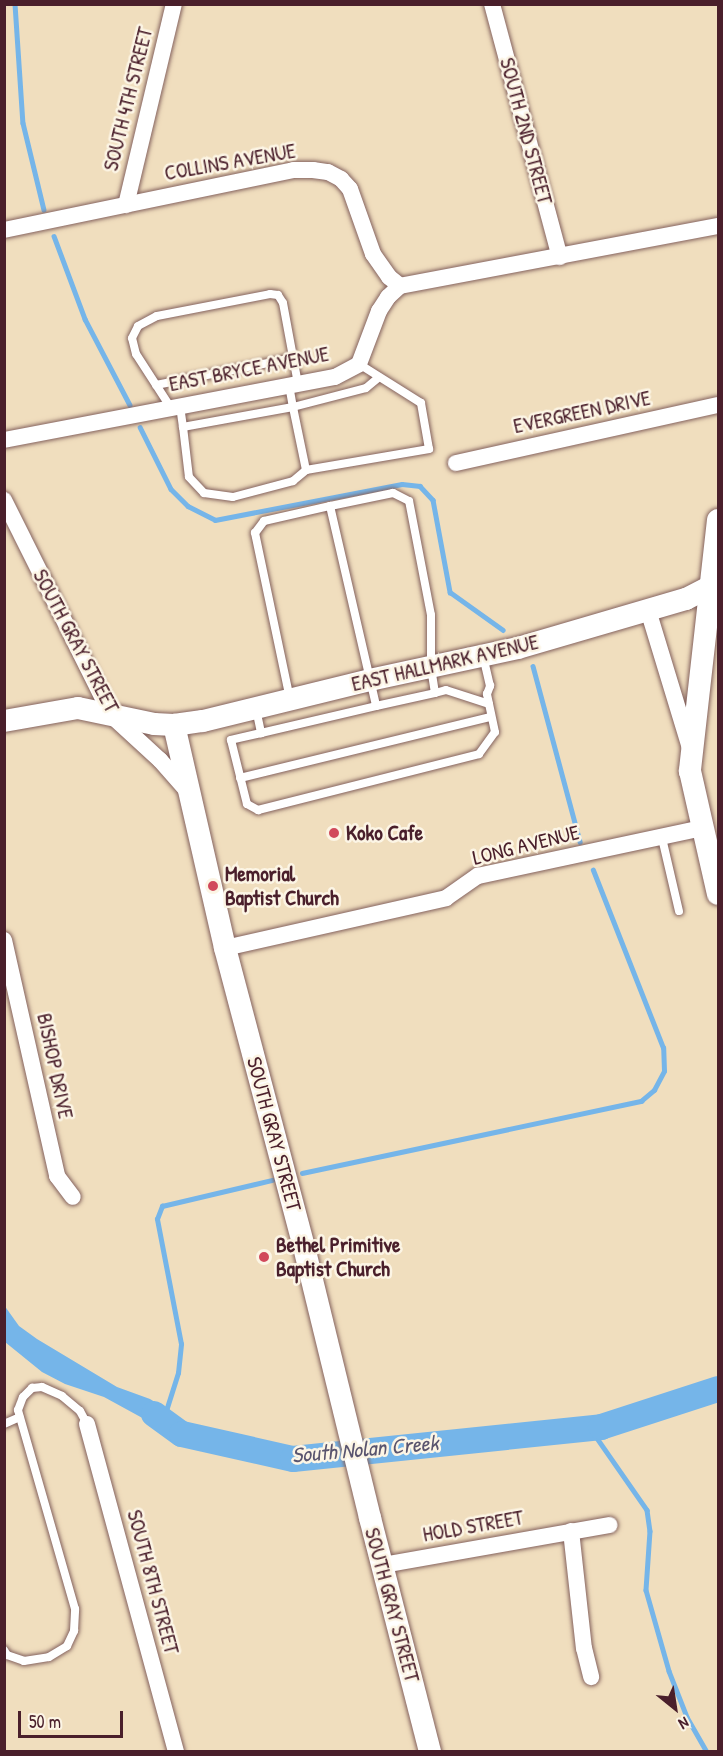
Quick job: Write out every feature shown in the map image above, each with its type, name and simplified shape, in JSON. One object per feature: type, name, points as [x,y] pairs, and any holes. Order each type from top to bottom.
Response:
[{"type":"street","name":"SOUTH 4TH STREET","points":[[126,205],[174,4]]},
{"type":"street","name":"SOUTH 2ND STREET","points":[[492,4],[560,257]]},
{"type":"street","name":"COLLINS AVENUE","points":[[4,230],[294,170],[328,172],[341,179],[350,189],[372,254],[389,278],[400,286]]},
{"type":"street","points":[[400,286],[718,226]]},
{"type":"street","name":"EAST BRYCE AVENUE","points":[[4,440],[335,377],[359,364],[379,310],[400,286]]},
{"type":"street","name":"EVERGREEN DRIVE","points":[[456,463],[718,405]]},
{"type":"street","name":"SOUTH GRAY STREET","points":[[4,500],[111,715],[160,760],[190,795]]},
{"type":"street","points":[[718,520],[715,585],[690,771],[706,827],[718,886]]},
{"type":"street","name":"EAST HALLMARK AVENUE","points":[[174,725],[483,655],[686,599],[715,585]]},
{"type":"street","points":[[648,610],[692,754]]},
{"type":"street","points":[[4,721],[78,708],[174,725]]},
{"type":"street","name":"SOUTH GRAY STREET","points":[[174,725],[225,948],[430,1752]]},
{"type":"street","name":"LONG AVENUE","points":[[225,948],[446,898],[478,876],[706,827]]},
{"type":"street","name":"BISHOP DRIVE","points":[[4,940],[57,1176],[73,1197]]},
{"type":"street","name":"SOUTH 8TH STREET","points":[[87,1424],[176,1752]]},
{"type":"street","name":"HOLD STREET","points":[[383,1565],[610,1525]]},
{"type":"street","points":[[571,1531],[584,1648],[591,1677]]},
{"type":"lane","points":[[306,470],[293,407],[293,358],[283,303],[275,294],[157,316],[138,326],[132,338],[140,364],[176,407],[183,427],[189,477],[204,494],[232,497],[292,481],[306,470],[429,449],[421,403],[359,364]]},
{"type":"lane","points":[[156,385],[293,358]]},
{"type":"lane","points":[[183,427],[293,407],[366,388],[379,377]]},
{"type":"lane","points":[[290,699],[255,533],[264,521],[393,493],[409,501],[430,615],[431,667],[435,693]]},
{"type":"lane","points":[[330,506],[376,706]]},
{"type":"lane","points":[[483,655],[490,686],[487,694],[495,732],[480,754],[258,810],[247,804],[231,740],[446,690],[489,704]]},
{"type":"lane","points":[[256,708],[261,733]]},
{"type":"lane","points":[[240,778],[492,717]]},
{"type":"lane","points":[[662,838],[679,911]]},
{"type":"lane","points":[[4,1650],[7,1654],[24,1661],[50,1658],[67,1646],[74,1631],[75,1609],[18,1410],[23,1397],[32,1388],[42,1387],[62,1396],[80,1411],[87,1424]]},
{"type":"lane","points":[[4,1424],[20,1417]]},
{"type":"water","points":[[4,1305],[19,1326],[37,1339],[117,1387],[150,1399],[174,1414],[182,1434],[168,1432],[104,1397],[65,1384],[42,1372],[5,1342]]},
{"type":"waterway","points":[[15,4],[23,123],[44,210]]},
{"type":"waterway","points":[[54,236],[85,319],[130,405]]},
{"type":"waterway","points":[[140,427],[171,489],[188,506],[215,520],[402,484],[420,486],[433,500],[450,592],[503,630]]},
{"type":"waterway","points":[[533,666],[580,842]]},
{"type":"waterway","points":[[302,1173],[641,1101],[654,1090],[664,1071],[663,1048],[593,870]]},
{"type":"waterway","points":[[165,1414],[178,1373],[181,1344],[157,1219],[162,1206],[272,1180]]},
{"type":"waterway","name":"South Nolan Creek","points":[[154,1414],[182,1434],[293,1459],[601,1427],[718,1389]]},
{"type":"waterway","points":[[590,1428],[647,1510],[650,1531],[646,1590],[669,1671],[687,1717],[707,1752]]},
{"type":"place","name":"Koko Cafe","points":[[334,833]]},
{"type":"place","name":"Memorial Baptist Church","points":[[213,886]]},
{"type":"place","name":"Bethel Primitive Baptist Church","points":[[264,1257]]}]
